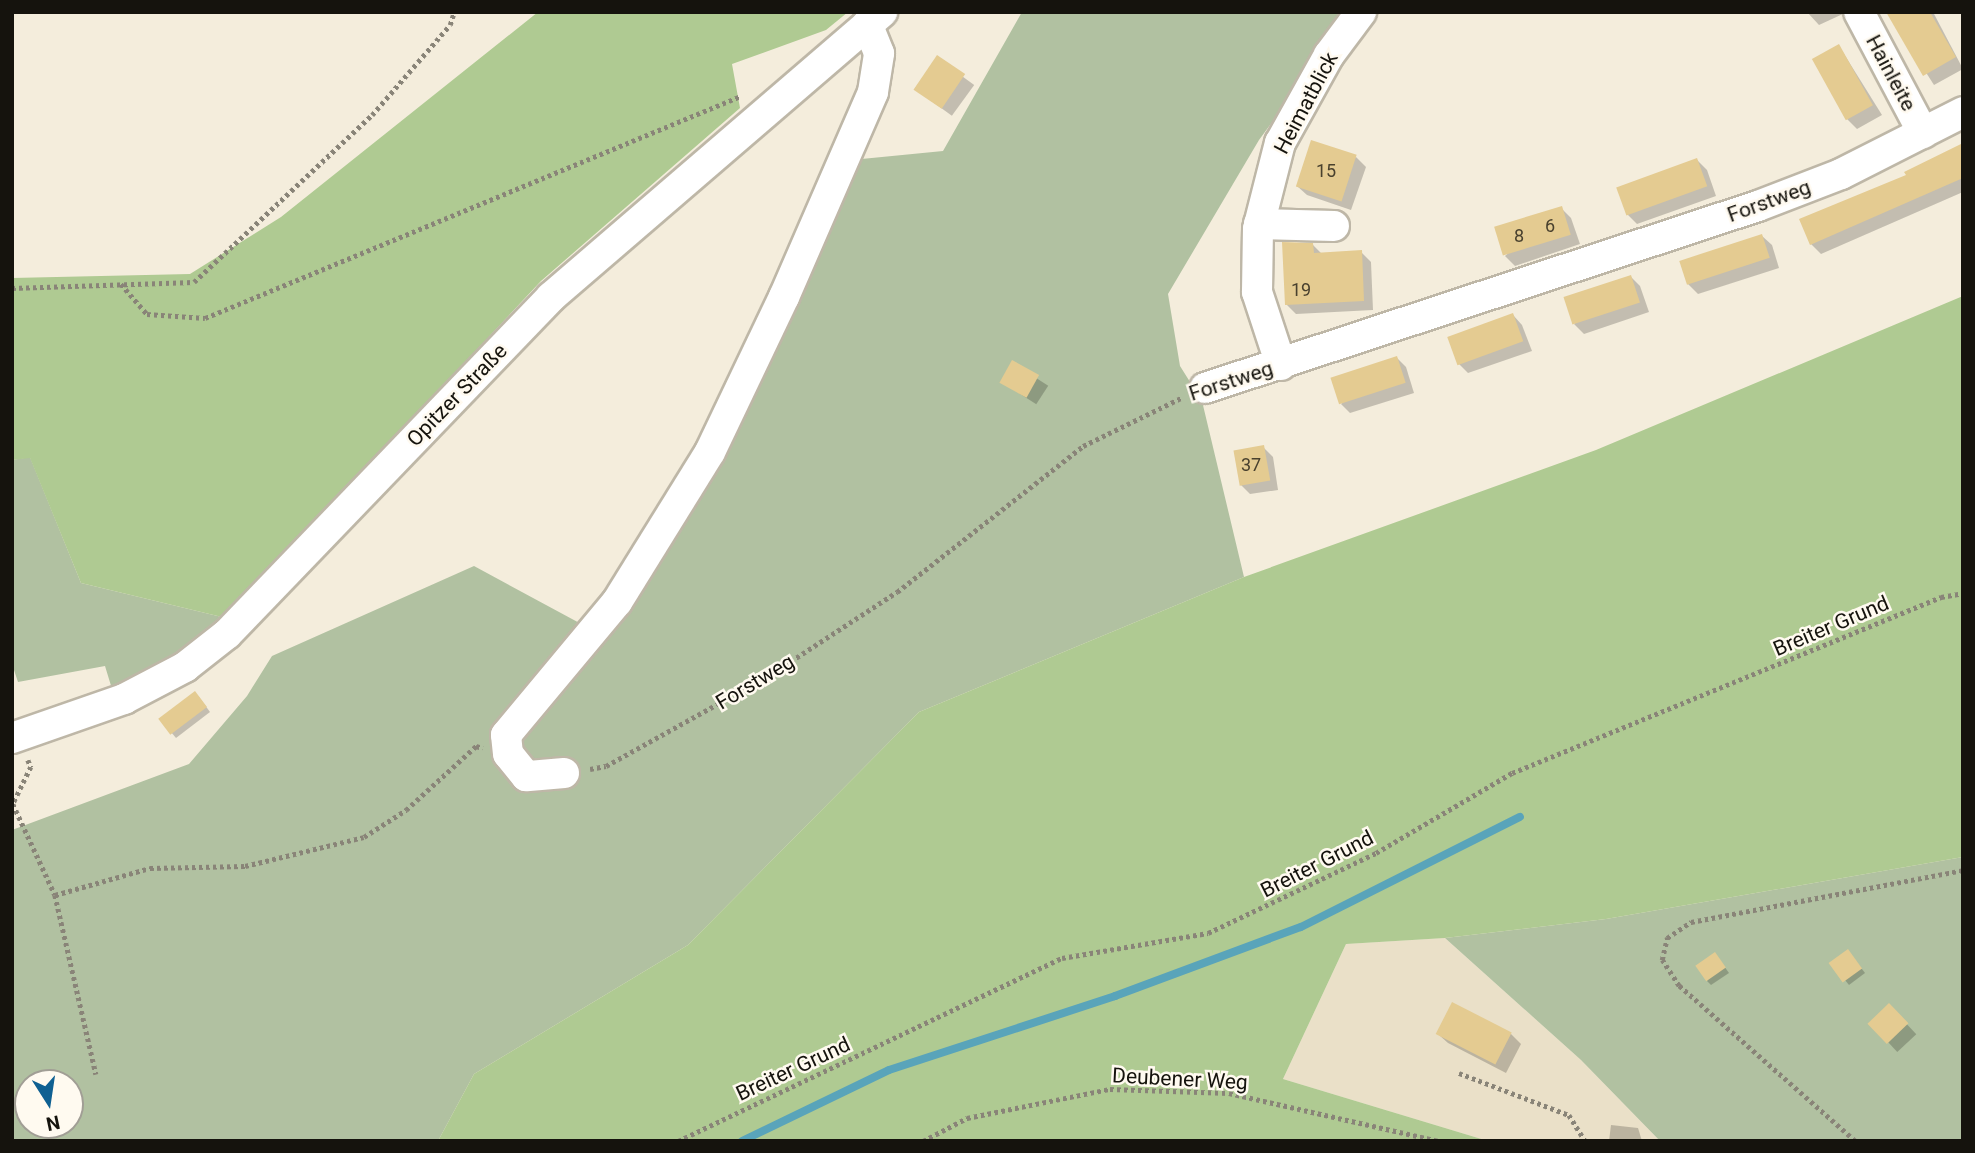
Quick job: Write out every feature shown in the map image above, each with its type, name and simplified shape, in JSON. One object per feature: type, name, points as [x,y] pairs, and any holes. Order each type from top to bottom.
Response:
[{"type":"street","name":"Heimatblick","points":[[1281,365],[1257,292],[1259,224],[1280,143],[1329,55],[1361,12]]},
{"type":"street","name":"Hainleite","points":[[1859,12],[1923,133]]},
{"type":"street","points":[[564,773],[526,776],[508,754],[504,743],[512,724],[617,603],[710,452],[873,92],[879,53],[875,18]]},
{"type":"street","name":"Opitzer Straße","points":[[16,737],[124,699],[185,667],[227,634],[551,297],[875,18]]},
{"type":"street","name":"Forstweg","points":[[1205,388],[1758,206],[1841,174],[1963,112]]},
{"type":"street","points":[[1259,224],[1334,226]]},
{"type":"path","points":[[12,288],[194,282],[372,116],[450,24],[454,12]]},
{"type":"path","points":[[121,284],[147,314],[205,318],[745,94]]},
{"type":"path","name":"Forstweg","points":[[564,773],[607,766],[691,720],[897,592],[1083,446],[1146,412],[1205,388]]},
{"type":"path","name":"Breiter Grund","points":[[678,1141],[1062,958],[1208,933],[1376,853],[1512,773],[1941,597],[1963,593]]},
{"type":"path","points":[[16,737],[31,767],[13,804],[55,895],[96,1073]]},
{"type":"path","points":[[55,895],[150,868],[245,866],[364,836],[406,810],[476,746],[508,754]]},
{"type":"path","points":[[1855,1141],[1679,986],[1662,960],[1667,938],[1691,922],[1963,870]]},
{"type":"path","points":[[1459,1073],[1569,1115],[1585,1141]]},
{"type":"path","name":"Deubener Weg","points":[[923,1141],[967,1118],[1110,1088],[1229,1093],[1438,1141]]},
{"type":"shaded area","points":[[1445,938],[1581,1060],[1660,1141],[1488,1141],[1283,1079],[1346,944]]},
{"type":"green space","points":[[538,12],[848,12],[826,30],[732,64],[740,108],[541,281],[226,618],[81,583],[30,458],[12,460],[12,278],[190,274],[281,217]]},
{"type":"green space","points":[[1022,12],[1353,12],[1259,140],[1168,294],[1180,366],[1202,401],[1244,577],[919,712],[688,945],[474,1074],[438,1141],[12,1141],[12,830],[189,764],[247,696],[272,656],[474,566],[585,626],[708,437],[831,162],[943,151]]},
{"type":"green space","points":[[1963,296],[1963,857],[1606,919],[1445,938],[1346,944],[1283,1079],[1488,1141],[438,1141],[474,1074],[688,945],[919,712],[1244,577],[1596,450]]},
{"type":"green space","points":[[30,457],[81,583],[226,618],[196,642],[112,689],[105,666],[18,682],[12,664],[12,460]]},
{"type":"green space","points":[[1963,857],[1963,1141],[1660,1141],[1581,1060],[1445,938],[1606,919]]},
{"type":"building","points":[[1886,12],[1930,12],[1956,57],[1923,76]]},
{"type":"building","points":[[1839,44],[1873,105],[1846,120],[1812,59]]},
{"type":"building","points":[[937,55],[965,74],[942,109],[914,90]]},
{"type":"building","points":[[1311,140],[1357,155],[1342,201],[1296,187]]},
{"type":"building","points":[[1963,143],[1963,178],[1810,245],[1799,219],[1906,175],[1904,172]]},
{"type":"building","points":[[1697,158],[1707,186],[1626,216],[1616,187]]},
{"type":"building","points":[[1562,206],[1571,235],[1503,255],[1494,227]]},
{"type":"building","points":[[1762,234],[1770,258],[1687,285],[1679,261]]},
{"type":"building","points":[[1282,242],[1313,243],[1314,253],[1362,250],[1364,301],[1285,305]]},
{"type":"building","points":[[1631,275],[1640,303],[1572,325],[1563,297]]},
{"type":"building","points":[[1513,313],[1523,341],[1457,365],[1447,337]]},
{"type":"building","points":[[1397,356],[1406,383],[1339,404],[1330,378]]},
{"type":"building","points":[[1012,360],[1039,375],[1027,398],[999,383]]},
{"type":"building","points":[[1264,445],[1270,480],[1240,486],[1233,450]]},
{"type":"building","points":[[195,691],[207,707],[170,735],[158,719]]},
{"type":"building","points":[[1848,949],[1862,968],[1843,983],[1829,963]]},
{"type":"building","points":[[1715,952],[1726,968],[1706,981],[1695,966]]},
{"type":"building","points":[[1452,1002],[1512,1032],[1495,1064],[1436,1034]]},
{"type":"building","points":[[1889,1003],[1908,1023],[1887,1044],[1867,1024]]},
{"type":"waterway","points":[[742,1141],[889,1070],[1115,996],[1301,927],[1520,817]]}]
